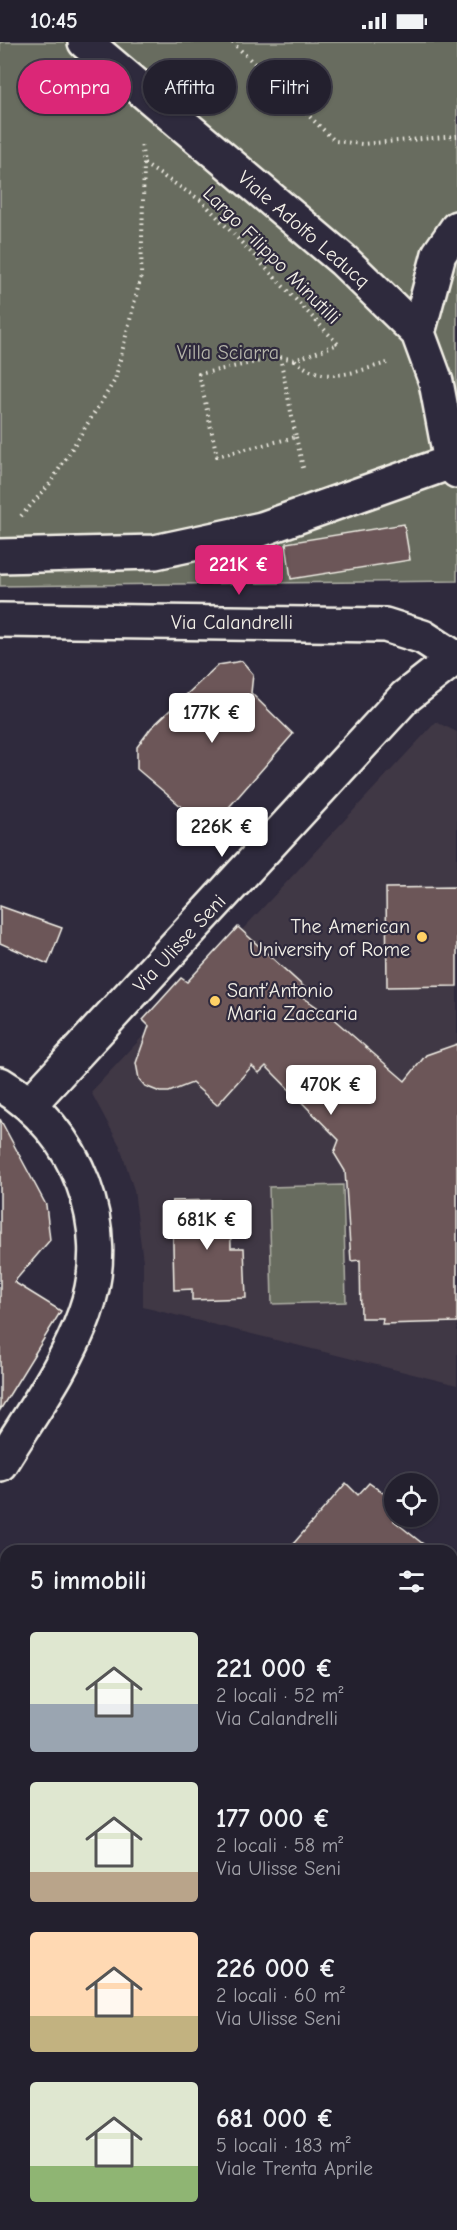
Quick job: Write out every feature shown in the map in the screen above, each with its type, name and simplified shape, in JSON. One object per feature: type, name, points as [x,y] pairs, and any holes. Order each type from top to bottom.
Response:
[{"type":"street","name":"Viale Adolfo Leducq","points":[[0,556],[155,552],[262,529],[454,466],[436,381],[421,342],[343,260],[133,85],[85,42]]},
{"type":"street","points":[[421,342],[439,254],[457,228]]},
{"type":"street","name":"Via Calandrelli","points":[[0,620],[385,625],[423,637],[457,657]]},
{"type":"street","name":"Via Ulisse Seni","points":[[30,1104],[405,698],[457,657]]},
{"type":"street","points":[[0,1084],[30,1104],[48,1123],[72,1157],[88,1195],[94,1232],[94,1274],[88,1302],[78,1329],[59,1367],[0,1464]]},
{"type":"path","points":[[232,42],[335,141],[362,144],[457,136]]},
{"type":"path","points":[[14,525],[49,485],[115,380],[141,276],[144,164],[133,85]]},
{"type":"path","name":"Largo Filippo Minutilli","points":[[144,164],[202,201],[338,344],[295,360]]},
{"type":"path","points":[[280,357],[296,437],[217,456],[199,374],[280,357],[295,360],[316,374],[340,375],[421,342]]},
{"type":"shaded area","points":[[436,722],[457,732],[457,1385],[143,1307],[143,1261],[134,1190],[120,1146],[91,1092]]},
{"type":"green space","name":"Villa Sciarra","points":[[0,42],[457,42],[457,581],[0,586]]},
{"type":"green space","points":[[343,1185],[346,1302],[272,1304],[269,1187]]},
{"type":"building","points":[[404,524],[410,560],[291,579],[286,543]]},
{"type":"building","points":[[242,661],[253,674],[251,693],[293,734],[209,830],[137,769],[137,747],[151,728],[218,665]]},
{"type":"building","name":"The American University of Rome","points":[[457,887],[457,986],[387,987],[386,888]]},
{"type":"building","points":[[0,906],[62,928],[48,964],[0,943]]},
{"type":"building","points":[[238,927],[305,988],[291,989],[330,1016],[405,1081],[426,1055],[457,1044],[457,1322],[382,1324],[383,1318],[361,1318],[360,1260],[351,1261],[345,1171],[334,1153],[339,1140],[266,1066],[259,1073],[252,1066],[217,1105],[192,1083],[169,1092],[160,1092],[145,1086],[139,1079],[136,1063],[149,1026],[143,1020],[181,978],[187,982]]},
{"type":"building","points":[[0,1119],[46,1205],[50,1240],[14,1282],[61,1311],[0,1410]]},
{"type":"building","points":[[230,1200],[231,1248],[244,1248],[246,1298],[192,1300],[192,1289],[174,1290],[172,1201]]},
{"type":"building","points":[[346,1483],[358,1495],[369,1483],[384,1494],[384,1527],[402,1527],[424,1545],[292,1545]]},
{"type":"place","name":"The American University of Rome","points":[[422,937]]},
{"type":"place","name":"Sant’Antonio Maria Zaccaria","points":[[215,1001]]}]
